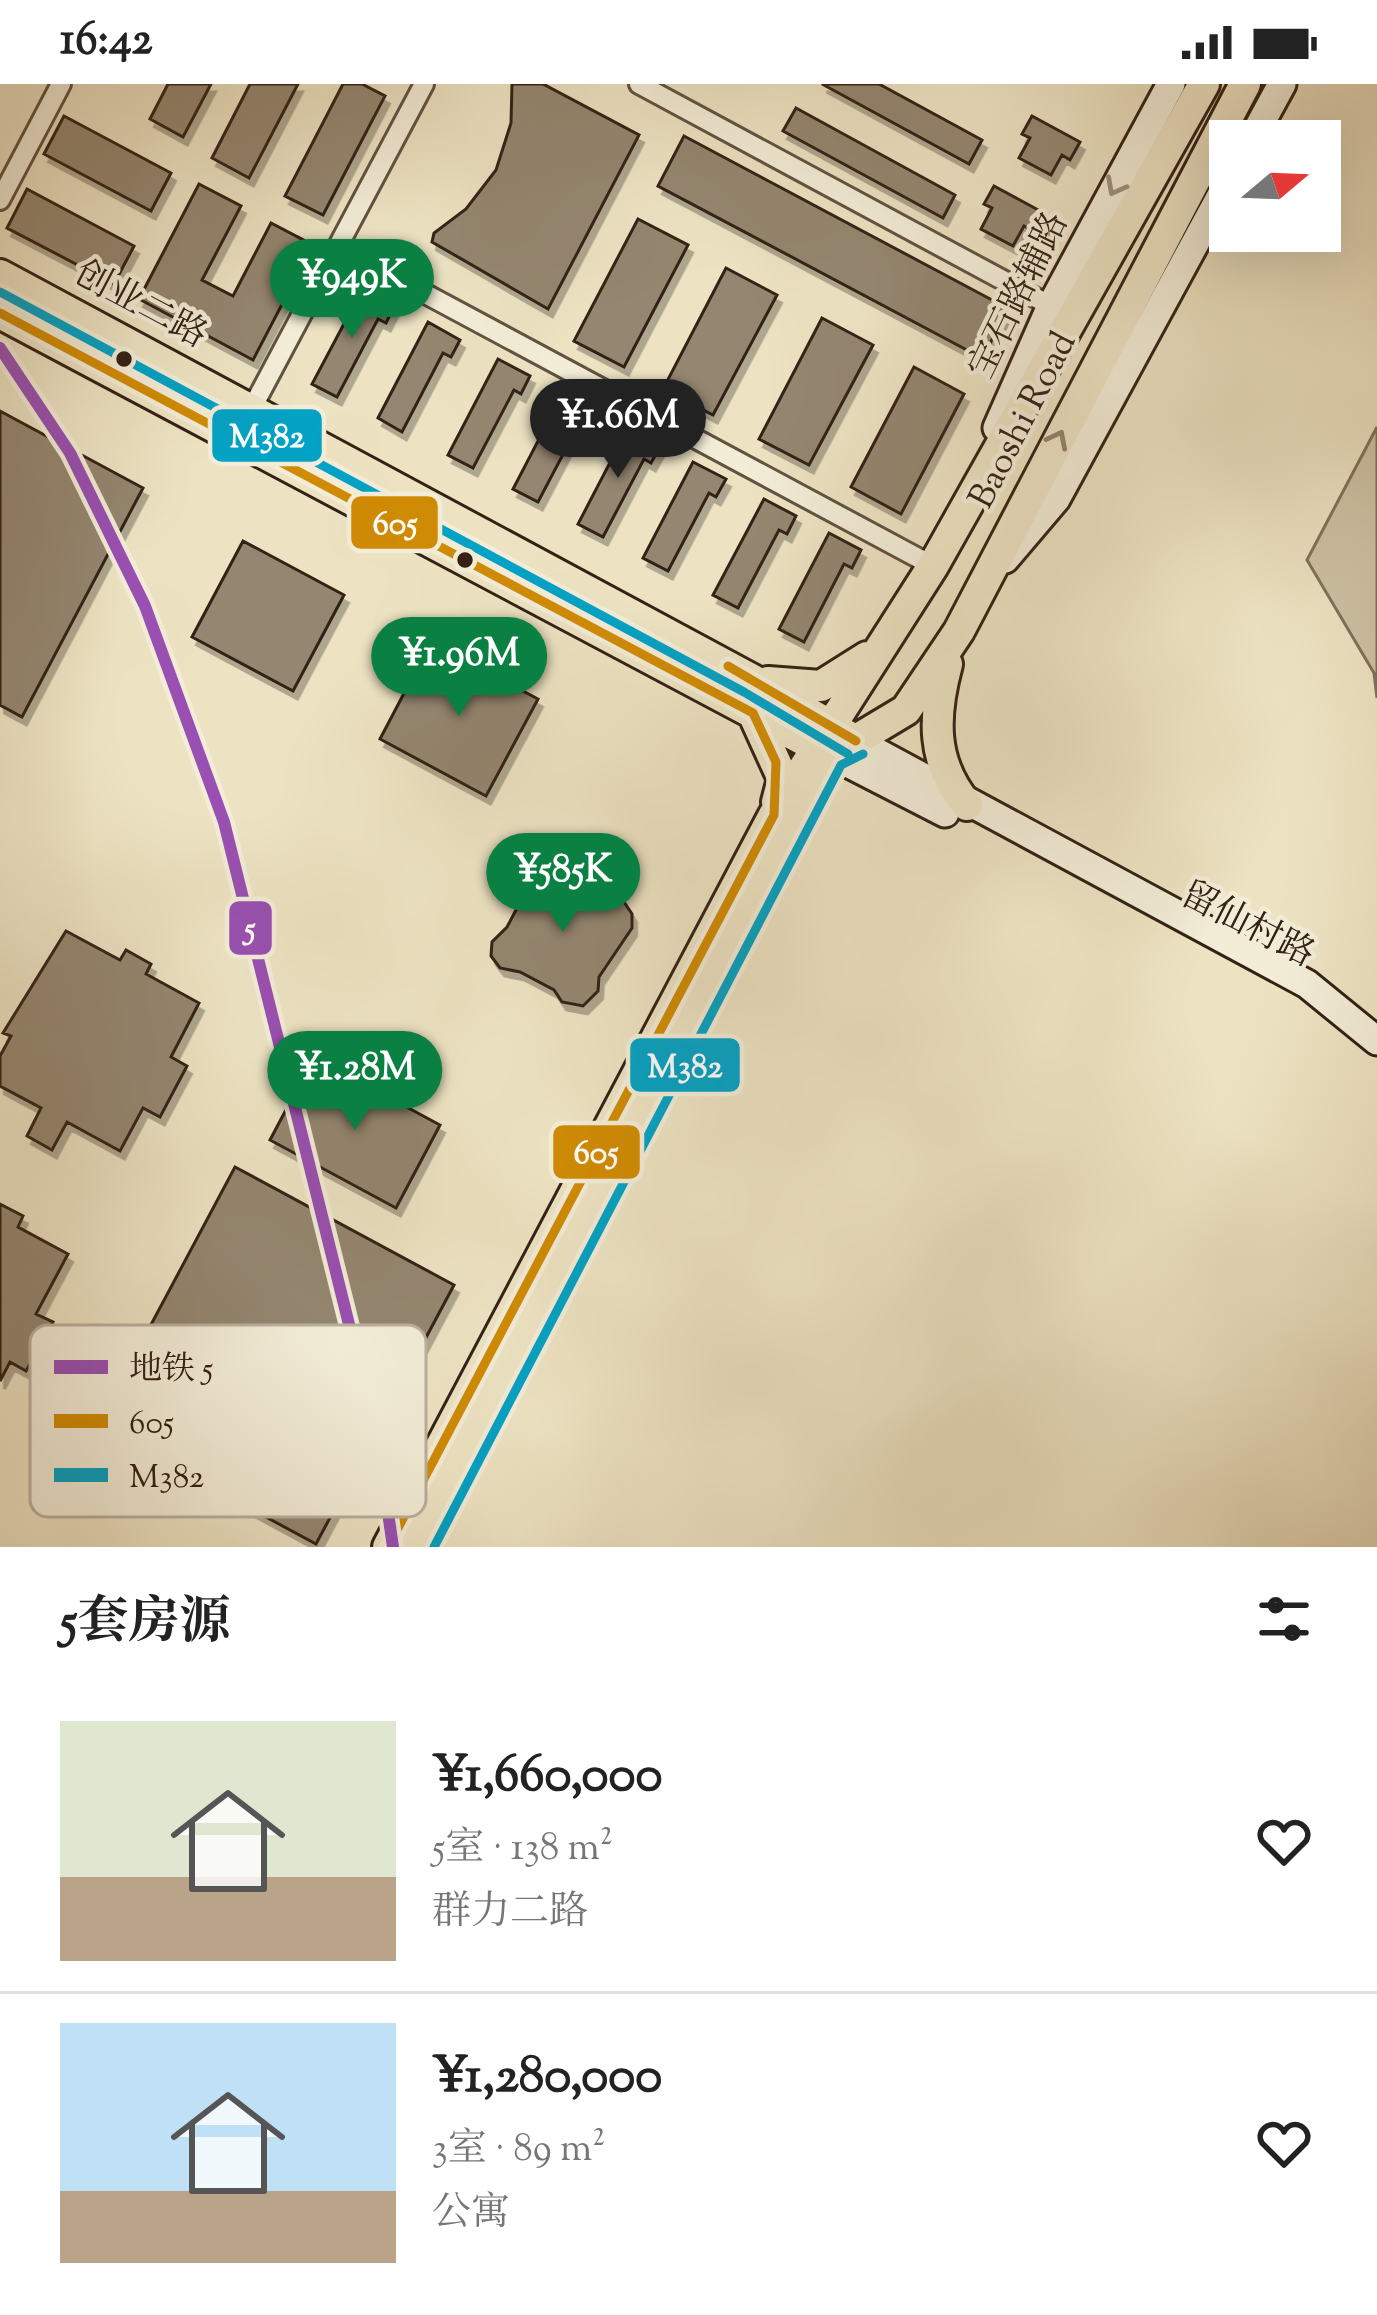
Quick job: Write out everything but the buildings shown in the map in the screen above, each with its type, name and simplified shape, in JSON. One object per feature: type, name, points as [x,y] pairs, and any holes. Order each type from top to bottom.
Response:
[{"type":"main road","name":"Baoshi Road","points":[[833,742],[1204,84]]},
{"type":"main road","name":"Baoshi Road","points":[[833,742],[906,710],[959,631],[1245,84]]},
{"type":"main road","name":"创业二路","points":[[0,275],[752,679],[833,742]]},
{"type":"main road","name":"创业二路","points":[[0,313],[753,713],[833,742]]},
{"type":"main road","points":[[959,631],[941,690],[937,746],[946,776],[967,805]]},
{"type":"main road","name":"创业二路","points":[[752,679],[790,687],[820,686],[857,666],[894,633]]},
{"type":"main road","points":[[753,713],[782,779],[774,815]]},
{"type":"main road","points":[[426,1475],[774,815],[833,742]]},
{"type":"main road","points":[[418,1547],[435,1504],[833,742]]},
{"type":"main road","points":[[388,1547],[404,1517]]},
{"type":"street","points":[[0,200],[61,84]]},
{"type":"street","points":[[251,410],[424,84]]},
{"type":"street","points":[[639,84],[1051,306]]},
{"type":"street","name":"宝石路辅路","points":[[939,556],[1051,306],[1171,84]]},
{"type":"street","points":[[1262,120],[1282,84]]},
{"type":"street","points":[[987,581],[1056,499],[1209,218]]},
{"type":"street","points":[[338,247],[939,556]]},
{"type":"street","name":"留仙村路","points":[[833,742],[967,805],[1306,984],[1335,1009]]},
{"type":"street","name":"留仙村路","points":[[833,742],[1335,1009]]},
{"type":"street","points":[[1335,1009],[1377,1042]]},
{"type":"shaded area","points":[[1377,427],[1377,698],[1374,673],[1307,560]]},
{"type":"metro line","name":"5","points":[[0,348],[70,453],[145,606],[224,822],[349,1325]]},
{"type":"metro line","name":"5","points":[[389,1517],[393,1547]]},
{"type":"transit line","name":"M382","points":[[0,292],[744,692],[848,754]]},
{"type":"transit line","name":"605","points":[[0,313],[753,713],[776,762],[774,815],[426,1475]]},
{"type":"transit line","name":"605","points":[[728,666],[856,741]]},
{"type":"transit line","name":"M382","points":[[434,1547],[841,765],[863,754]]},
{"type":"transit line","name":"605","points":[[388,1547],[404,1517]]}]
